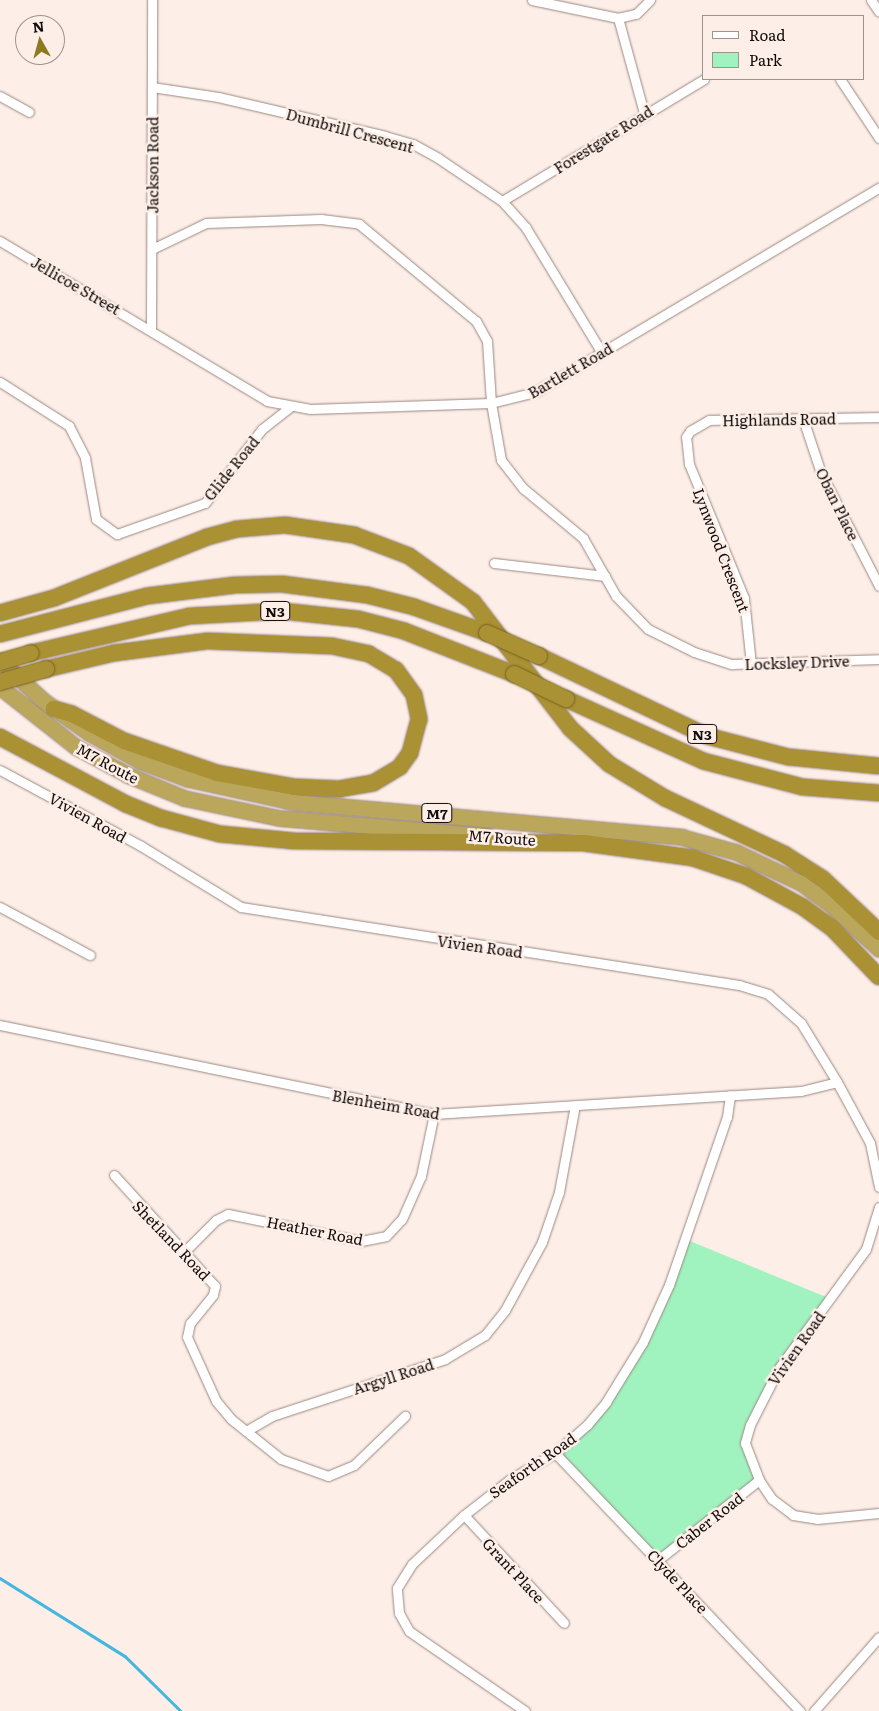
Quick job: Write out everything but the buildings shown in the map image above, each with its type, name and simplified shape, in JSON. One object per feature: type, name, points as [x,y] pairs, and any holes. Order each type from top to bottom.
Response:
[{"type":"highway","points":[[4,612],[80,589],[207,537],[237,529],[304,526],[354,535],[384,546],[427,567],[473,602],[570,728],[609,764],[650,790],[784,854],[823,880],[879,932]]},
{"type":"highway","name":"N3","points":[[0,634],[189,589],[282,584],[368,595],[414,607],[487,634],[707,736],[806,760],[879,766]]},
{"type":"highway","name":"N3","points":[[0,661],[190,616],[282,611],[321,613],[394,629],[514,674],[677,752],[730,769],[803,787],[879,793]]},
{"type":"highway","points":[[0,682],[114,653],[208,641],[332,646],[369,654],[396,670],[414,694],[419,719],[410,753],[400,767],[373,783],[340,789],[295,787],[217,773],[124,742],[72,714],[54,709]]},
{"type":"highway","name":"M7 Route","points":[[0,661],[54,709],[140,761],[188,779],[253,796],[610,827],[709,844],[801,883],[842,914],[879,949]]},
{"type":"highway","name":"M7 Route","points":[[0,687],[52,731],[104,764],[161,789],[215,807],[313,822],[584,843],[694,858],[746,876],[783,895],[833,929],[879,977]]},
{"type":"highway","points":[[0,737],[126,804],[161,818],[220,834],[305,842],[584,843]]},
{"type":"street","name":"Jackson Road","points":[[151,329],[152,0]]},
{"type":"street","points":[[532,0],[618,18],[636,14],[650,0]]},
{"type":"street","points":[[871,0],[879,12]]},
{"type":"street","points":[[618,18],[644,113]]},
{"type":"street","name":"Forestgate Road","points":[[502,202],[644,113],[702,80]]},
{"type":"street","points":[[841,80],[879,138]]},
{"type":"street","name":"Dumbrill Crescent","points":[[152,87],[218,97],[413,144],[502,202],[548,259],[602,353]]},
{"type":"street","points":[[0,96],[30,112]]},
{"type":"street","name":"Bartlett Road","points":[[151,329],[247,390],[289,408],[491,403],[535,392],[879,188]]},
{"type":"street","name":"Locksley Drive","points":[[152,249],[206,223],[321,219],[359,224],[476,321],[487,341],[491,403],[496,439],[512,476],[573,527],[593,552],[605,576],[629,613],[648,629],[708,657],[751,664],[879,659]]},
{"type":"street","name":"Jellicoe Street","points":[[0,241],[151,329]]},
{"type":"street","name":"Glide Road","points":[[0,382],[42,407],[77,437],[96,519],[109,532],[129,533],[205,503],[262,429],[289,408]]},
{"type":"street","name":"Highlands Road","points":[[686,437],[690,430],[709,420],[879,417]]},
{"type":"street","name":"Oban Place","points":[[803,419],[822,473],[879,586]]},
{"type":"street","name":"Lynwood Crescent","points":[[686,437],[690,464],[744,598],[751,664]]},
{"type":"street","points":[[494,563],[605,576]]},
{"type":"street","name":"Vivien Road","points":[[0,770],[133,842],[241,907],[757,989],[779,1001],[801,1023],[837,1082],[870,1143],[879,1187]]},
{"type":"street","points":[[0,907],[90,955]]},
{"type":"street","name":"Blenheim Road","points":[[0,1024],[434,1114],[801,1091],[837,1082]]},
{"type":"street","name":"Seaforth Road","points":[[525,1711],[418,1638],[399,1613],[397,1588],[402,1576],[464,1515],[509,1480],[555,1453],[597,1413],[644,1342],[690,1225],[727,1117],[730,1095]]},
{"type":"street","name":"Argyll Road","points":[[246,1431],[272,1416],[445,1359],[485,1335],[505,1310],[542,1242],[559,1192],[576,1105]]},
{"type":"street","name":"Heather Road","points":[[184,1252],[216,1220],[228,1214],[361,1240],[386,1236],[402,1218],[421,1176],[434,1114]]},
{"type":"street","name":"Shetland Road","points":[[114,1175],[215,1289],[190,1323],[187,1336],[216,1402],[246,1431]]},
{"type":"street","name":"Vivien Road","points":[[879,1207],[872,1238],[859,1262],[779,1368],[750,1425],[746,1452],[759,1480],[782,1509],[805,1518],[879,1513]]},
{"type":"street","points":[[246,1431],[281,1459],[328,1476],[354,1465],[405,1416]]},
{"type":"street","name":"Clyde Place","points":[[555,1453],[800,1711]]},
{"type":"street","name":"Caber Road","points":[[658,1560],[759,1480]]},
{"type":"street","name":"Grant Place","points":[[464,1515],[564,1623]]},
{"type":"street","points":[[814,1711],[879,1637]]},
{"type":"green space","points":[[685,1239],[831,1299],[779,1367],[746,1435],[759,1480],[659,1560],[554,1452],[574,1436],[629,1366]]},
{"type":"waterway","points":[[0,1578],[125,1656],[181,1711]]}]
